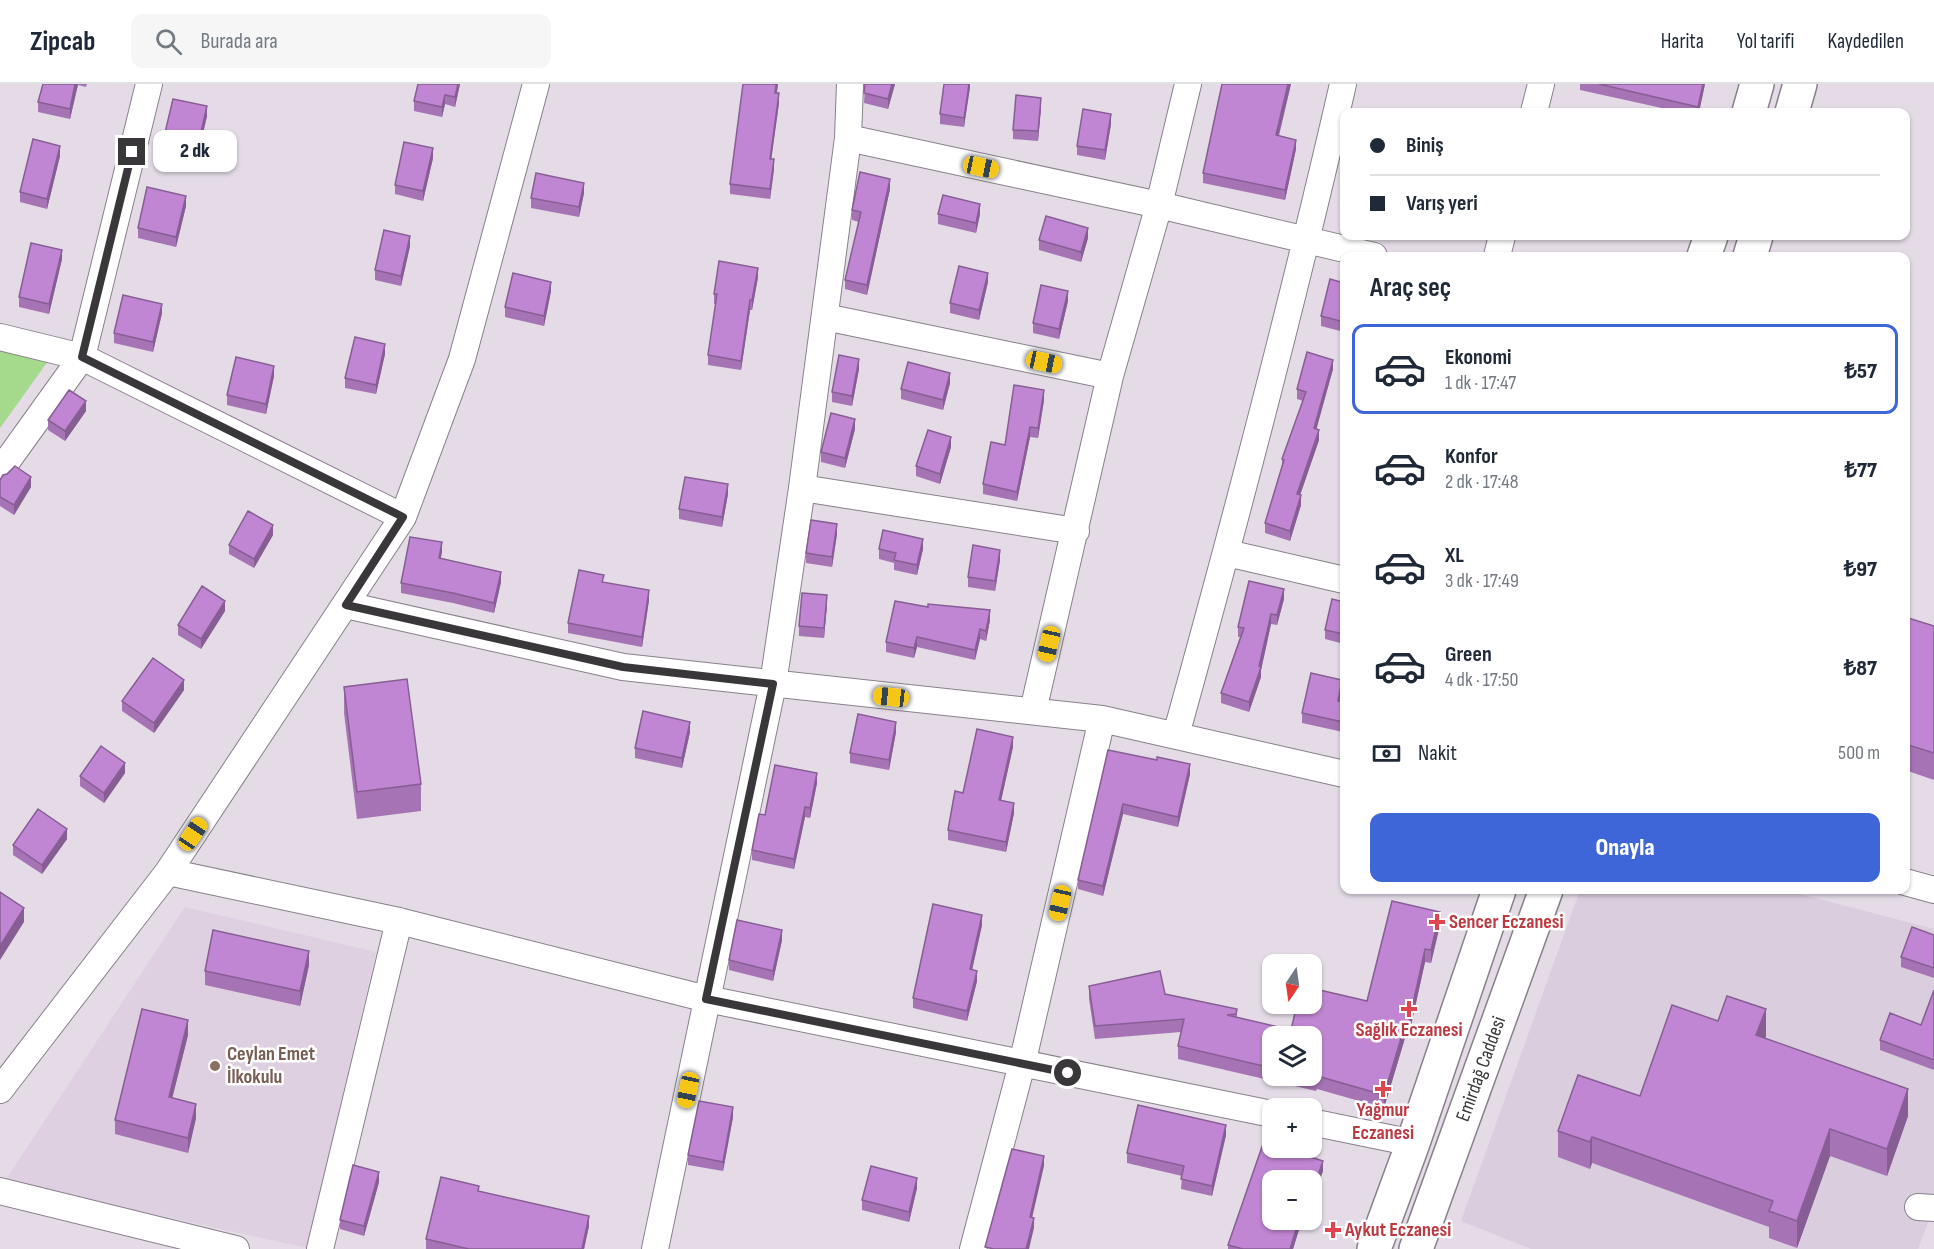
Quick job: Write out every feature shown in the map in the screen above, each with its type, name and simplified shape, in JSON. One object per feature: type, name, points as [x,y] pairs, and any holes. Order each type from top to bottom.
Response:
[{"type":"main road","points":[[1750,108],[1757,84]]},
{"type":"main road","points":[[1793,108],[1800,84]]},
{"type":"main road","name":"Emirdağ Caddesi","points":[[1374,1249],[1413,1143],[1498,894]]},
{"type":"main road","name":"Emirdağ Caddesi","points":[[1416,1249],[1545,894]]},
{"type":"street","points":[[0,471],[82,357],[149,84]]},
{"type":"street","points":[[0,1090],[168,872],[403,517],[462,360],[536,84]]},
{"type":"street","points":[[655,1249],[773,684],[802,488],[848,138],[850,84]]},
{"type":"street","points":[[1033,711],[1110,376],[1159,205],[1188,84]]},
{"type":"street","points":[[1176,735],[1227,553],[1307,241],[1343,84]]},
{"type":"street","points":[[1535,108],[1541,84]]},
{"type":"street","points":[[848,138],[1159,205],[1356,252]]},
{"type":"street","points":[[825,317],[1110,376]]},
{"type":"street","points":[[0,337],[82,357],[403,517]]},
{"type":"street","points":[[802,488],[1076,531]]},
{"type":"street","points":[[1227,553],[1340,579]]},
{"type":"street","points":[[346,605],[623,667],[1102,719],[1340,773]]},
{"type":"street","points":[[974,1249],[1022,1064],[1102,719]]},
{"type":"street","points":[[168,872],[399,921],[706,999],[1262,1112]]},
{"type":"street","points":[[1910,883],[1934,890]]},
{"type":"street","points":[[320,1249],[399,921]]},
{"type":"street","points":[[1322,1124],[1413,1143]]},
{"type":"street","points":[[0,1191],[236,1249]]},
{"type":"shaded area","points":[[1579,894],[1800,894],[1934,929],[1934,1207],[1918,1249],[1531,1249],[1461,1221]]},
{"type":"shaded area","name":"Ceylan Emet İlkokulu","points":[[185,907],[376,952],[307,1248],[5,1181]]},
{"type":"green space","points":[[0,346],[51,357],[0,428]]},
{"type":"building","points":[[43,84],[75,84],[70,109],[38,102]]},
{"type":"building","points":[[418,84],[458,84],[455,97],[445,95],[442,107],[414,101]]},
{"type":"building","points":[[743,84],[776,84],[775,93],[779,93],[770,159],[774,159],[770,189],[730,184]]},
{"type":"building","points":[[865,84],[892,84],[888,99],[864,93]]},
{"type":"building","points":[[944,84],[969,84],[964,118],[940,114]]},
{"type":"building","points":[[1222,84],[1288,84],[1276,135],[1296,140],[1285,190],[1203,173]]},
{"type":"building","points":[[1599,84],[1703,84],[1698,107]]},
{"type":"building","points":[[1016,95],[1041,98],[1038,131],[1013,130]]},
{"type":"building","points":[[173,99],[207,106],[198,145],[164,137]]},
{"type":"building","points":[[1083,109],[1111,114],[1105,150],[1077,146]]},
{"type":"building","points":[[33,139],[60,146],[47,199],[20,192]]},
{"type":"building","points":[[404,142],[433,148],[423,191],[395,185]]},
{"type":"building","points":[[860,172],[890,179],[867,285],[845,280],[861,212],[852,210]]},
{"type":"building","points":[[536,173],[584,183],[579,207],[531,198]]},
{"type":"building","points":[[147,187],[186,196],[176,237],[138,228]]},
{"type":"building","points":[[943,195],[980,204],[976,223],[938,214]]},
{"type":"building","points":[[1046,216],[1088,228],[1081,252],[1039,240]]},
{"type":"building","points":[[384,230],[410,236],[401,276],[375,270]]},
{"type":"building","points":[[31,243],[62,250],[49,304],[19,297]]},
{"type":"building","points":[[719,261],[758,268],[752,300],[750,300],[741,361],[708,355],[717,294],[714,294]]},
{"type":"building","points":[[959,266],[988,273],[979,310],[950,303]]},
{"type":"building","points":[[513,273],[551,282],[544,316],[505,307]]},
{"type":"building","points":[[1330,279],[1340,282],[1340,321],[1321,316]]},
{"type":"building","points":[[1041,285],[1068,291],[1059,329],[1033,323]]},
{"type":"building","points":[[123,295],[162,304],[153,342],[114,333]]},
{"type":"building","points":[[355,337],[385,344],[376,385],[345,378]]},
{"type":"building","points":[[1307,352],[1333,360],[1314,428],[1319,430],[1297,494],[1301,495],[1290,531],[1265,523],[1284,460],[1282,459],[1306,392],[1297,389]]},
{"type":"building","points":[[839,355],[859,359],[852,396],[832,392]]},
{"type":"building","points":[[236,357],[274,366],[266,404],[227,395]]},
{"type":"building","points":[[908,362],[950,373],[943,400],[901,389]]},
{"type":"building","points":[[1014,385],[1044,390],[1038,428],[1030,427],[1017,492],[983,484],[991,442],[1005,445]]},
{"type":"building","points":[[69,390],[86,401],[65,431],[48,420]]},
{"type":"building","points":[[831,413],[855,419],[845,458],[821,452]]},
{"type":"building","points":[[928,430],[951,437],[940,474],[916,466]]},
{"type":"building","points":[[15,466],[31,477],[14,505],[0,497],[0,480]]},
{"type":"building","points":[[685,477],[728,484],[722,517],[679,509]]},
{"type":"building","points":[[248,511],[273,525],[254,559],[229,545]]},
{"type":"building","points":[[811,520],[837,524],[832,557],[806,553]]},
{"type":"building","points":[[883,530],[923,539],[917,565],[894,560],[896,553],[879,549]]},
{"type":"building","points":[[410,537],[442,542],[439,558],[501,572],[494,603],[401,583]]},
{"type":"building","points":[[973,545],[1000,550],[995,581],[968,577]]},
{"type":"building","points":[[579,570],[604,575],[602,582],[649,590],[642,637],[568,623]]},
{"type":"building","points":[[1249,581],[1284,589],[1277,615],[1271,614],[1259,666],[1261,667],[1249,702],[1221,693],[1244,628],[1238,627]]},
{"type":"building","points":[[202,586],[225,601],[201,639],[178,625]]},
{"type":"building","points":[[802,593],[827,595],[824,628],[799,626]]},
{"type":"building","points":[[1332,599],[1340,601],[1340,633],[1325,630]]},
{"type":"building","points":[[895,601],[928,607],[928,604],[990,610],[986,631],[980,629],[975,650],[917,637],[914,648],[886,642]]},
{"type":"building","points":[[1910,619],[1934,626],[1934,753],[1910,746]]},
{"type":"building","points":[[153,658],[184,680],[154,723],[122,701]]},
{"type":"building","points":[[1311,673],[1340,680],[1338,701],[1340,701],[1340,721],[1302,713]]},
{"type":"building","points":[[407,679],[421,784],[357,792],[344,687]]},
{"type":"building","points":[[643,711],[690,722],[682,758],[635,748]]},
{"type":"building","points":[[858,714],[896,722],[889,760],[850,753]]},
{"type":"building","points":[[977,729],[1013,737],[999,800],[1014,803],[1006,842],[948,830],[955,791],[963,793]]},
{"type":"building","points":[[101,746],[125,763],[104,793],[80,776]]},
{"type":"building","points":[[1108,750],[1190,764],[1178,817],[1123,804],[1103,886],[1078,880]]},
{"type":"building","points":[[775,765],[817,773],[810,808],[805,807],[794,859],[752,850],[759,814],[765,815]]},
{"type":"building","points":[[38,809],[67,829],[42,865],[13,845]]},
{"type":"building","points":[[0,892],[24,908],[0,946]]},
{"type":"building","points":[[1392,901],[1440,912],[1431,950],[1425,949],[1408,1026],[1405,1025],[1384,1095],[1322,1077],[1322,1026],[1292,1026],[1295,1014],[1322,1014],[1322,991],[1367,1001]]},
{"type":"building","points":[[933,904],[982,915],[970,969],[977,971],[967,1011],[913,998]]},
{"type":"building","points":[[737,920],[782,930],[773,971],[729,960]]},
{"type":"building","points":[[1912,927],[1934,935],[1934,968],[1901,957]]},
{"type":"building","points":[[213,930],[309,951],[300,991],[205,971]]},
{"type":"building","points":[[1160,971],[1165,994],[1237,1009],[1236,1014],[1227,1015],[1274,1026],[1262,1026],[1262,1066],[1178,1046],[1184,1019],[1095,1026],[1089,986]]},
{"type":"building","points":[[1934,990],[1934,1060],[1880,1040],[1890,1013],[1921,1025]]},
{"type":"building","points":[[1727,996],[1766,1009],[1756,1035],[1908,1089],[1887,1149],[1830,1129],[1797,1221],[1769,1211],[1773,1201],[1592,1137],[1590,1142],[1558,1131],[1578,1075],[1640,1096],[1672,1005],[1718,1021]]},
{"type":"building","points":[[142,1009],[188,1020],[169,1097],[196,1104],[188,1138],[115,1120]]},
{"type":"building","points":[[699,1101],[733,1107],[723,1162],[688,1155]]},
{"type":"building","points":[[1138,1105],[1226,1125],[1212,1186],[1181,1179],[1184,1166],[1127,1153]]},
{"type":"building","points":[[1262,1147],[1262,1158],[1314,1158],[1323,1161],[1320,1170],[1262,1170],[1262,1230],[1296,1230],[1290,1249],[1243,1249],[1228,1245]]},
{"type":"building","points":[[1012,1149],[1044,1156],[1030,1217],[1034,1218],[1026,1249],[985,1247]]},
{"type":"building","points":[[353,1165],[379,1172],[364,1226],[340,1220]]},
{"type":"building","points":[[871,1166],[917,1178],[909,1212],[862,1200]]},
{"type":"building","points":[[441,1177],[479,1186],[478,1191],[589,1216],[582,1249],[469,1249],[426,1239]]},
{"type":"place","name":"Sencer Eczanesi","points":[[1437,922]]},
{"type":"place","name":"Sağlık Eczanesi","points":[[1409,1009]]},
{"type":"place","name":"Ceylan Emet İlkokulu","points":[[215,1066]]},
{"type":"place","name":"Yağmur Eczanesi","points":[[1383,1089]]},
{"type":"place","name":"Aykut Eczanesi","points":[[1333,1230]]},
{"type":"route","points":[[132,152],[82,357],[403,517],[346,605],[623,667],[773,684],[706,999],[1068,1073]]}]
